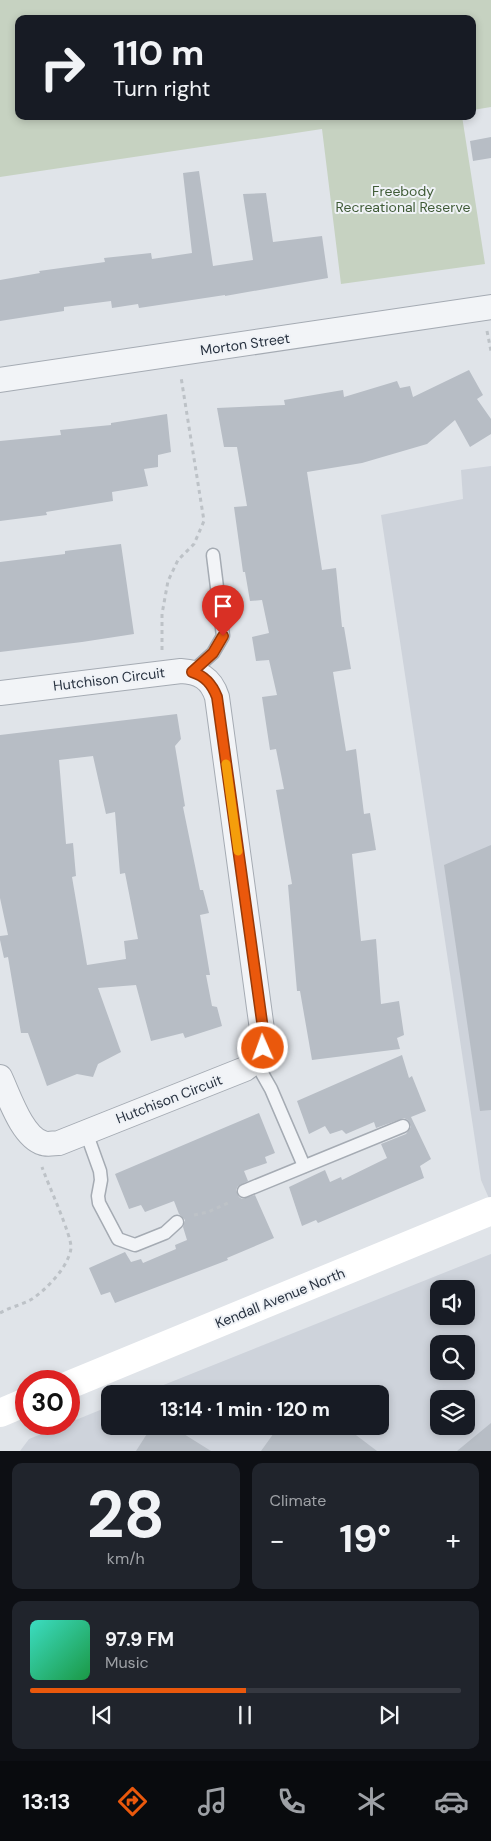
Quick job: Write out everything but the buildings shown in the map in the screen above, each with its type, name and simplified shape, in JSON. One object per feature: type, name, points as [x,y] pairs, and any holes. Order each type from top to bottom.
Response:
[{"type":"street","name":"Morton Street","points":[[0,380],[491,308]]},
{"type":"street","name":"Hutchison Circuit","points":[[0,693],[163,672],[192,672]]},
{"type":"street","points":[[192,672],[201,674],[207,679],[217,697],[263,1029],[263,1048],[255,1061]]},
{"type":"street","name":"Hutchison Circuit","points":[[44,1144],[59,1143],[239,1072],[255,1061]]},
{"type":"street","points":[[0,1078],[23,1126],[35,1139],[44,1144]]},
{"type":"street","name":"Kendall Avenue North","points":[[80,1380],[491,1211]]},
{"type":"street","points":[[0,1413],[15,1407]]},
{"type":"lane","points":[[192,672],[213,653],[223,636],[213,555]]},
{"type":"lane","points":[[255,1061],[271,1089],[304,1166]]},
{"type":"lane","points":[[244,1191],[403,1126]]},
{"type":"lane","points":[[86,1132],[100,1171],[101,1180],[98,1196],[100,1203],[118,1239],[135,1245],[165,1233],[178,1222]]},
{"type":"path","points":[[163,672],[162,614],[168,581],[178,560],[194,544],[204,521],[177,354]]},
{"type":"path","points":[[0,1313],[30,1300],[44,1291],[68,1259],[71,1247],[68,1232],[40,1162],[44,1144]]},
{"type":"path","points":[[178,1222],[186,1216],[203,1214],[229,1203],[244,1191]]},
{"type":"shaded area","points":[[491,466],[491,1203],[481,1180],[381,515],[463,499],[461,470]]},
{"type":"shaded area","points":[[491,1254],[491,1451],[20,1451],[29,1439],[39,1435],[80,1435],[80,1418],[101,1410],[101,1435],[389,1435],[389,1385],[164,1385]]},
{"type":"green space","name":"Freebody Recreational Reserve","points":[[0,0],[491,0],[491,107],[476,110],[476,15],[15,15],[15,120],[463,120],[485,264],[341,284],[322,129],[0,177]]},
{"type":"slow traffic","points":[[226,764],[238,851]]},
{"type":"route","points":[[223,636],[213,653],[192,672],[201,674],[207,679],[217,697],[263,1029],[263,1048]]}]
